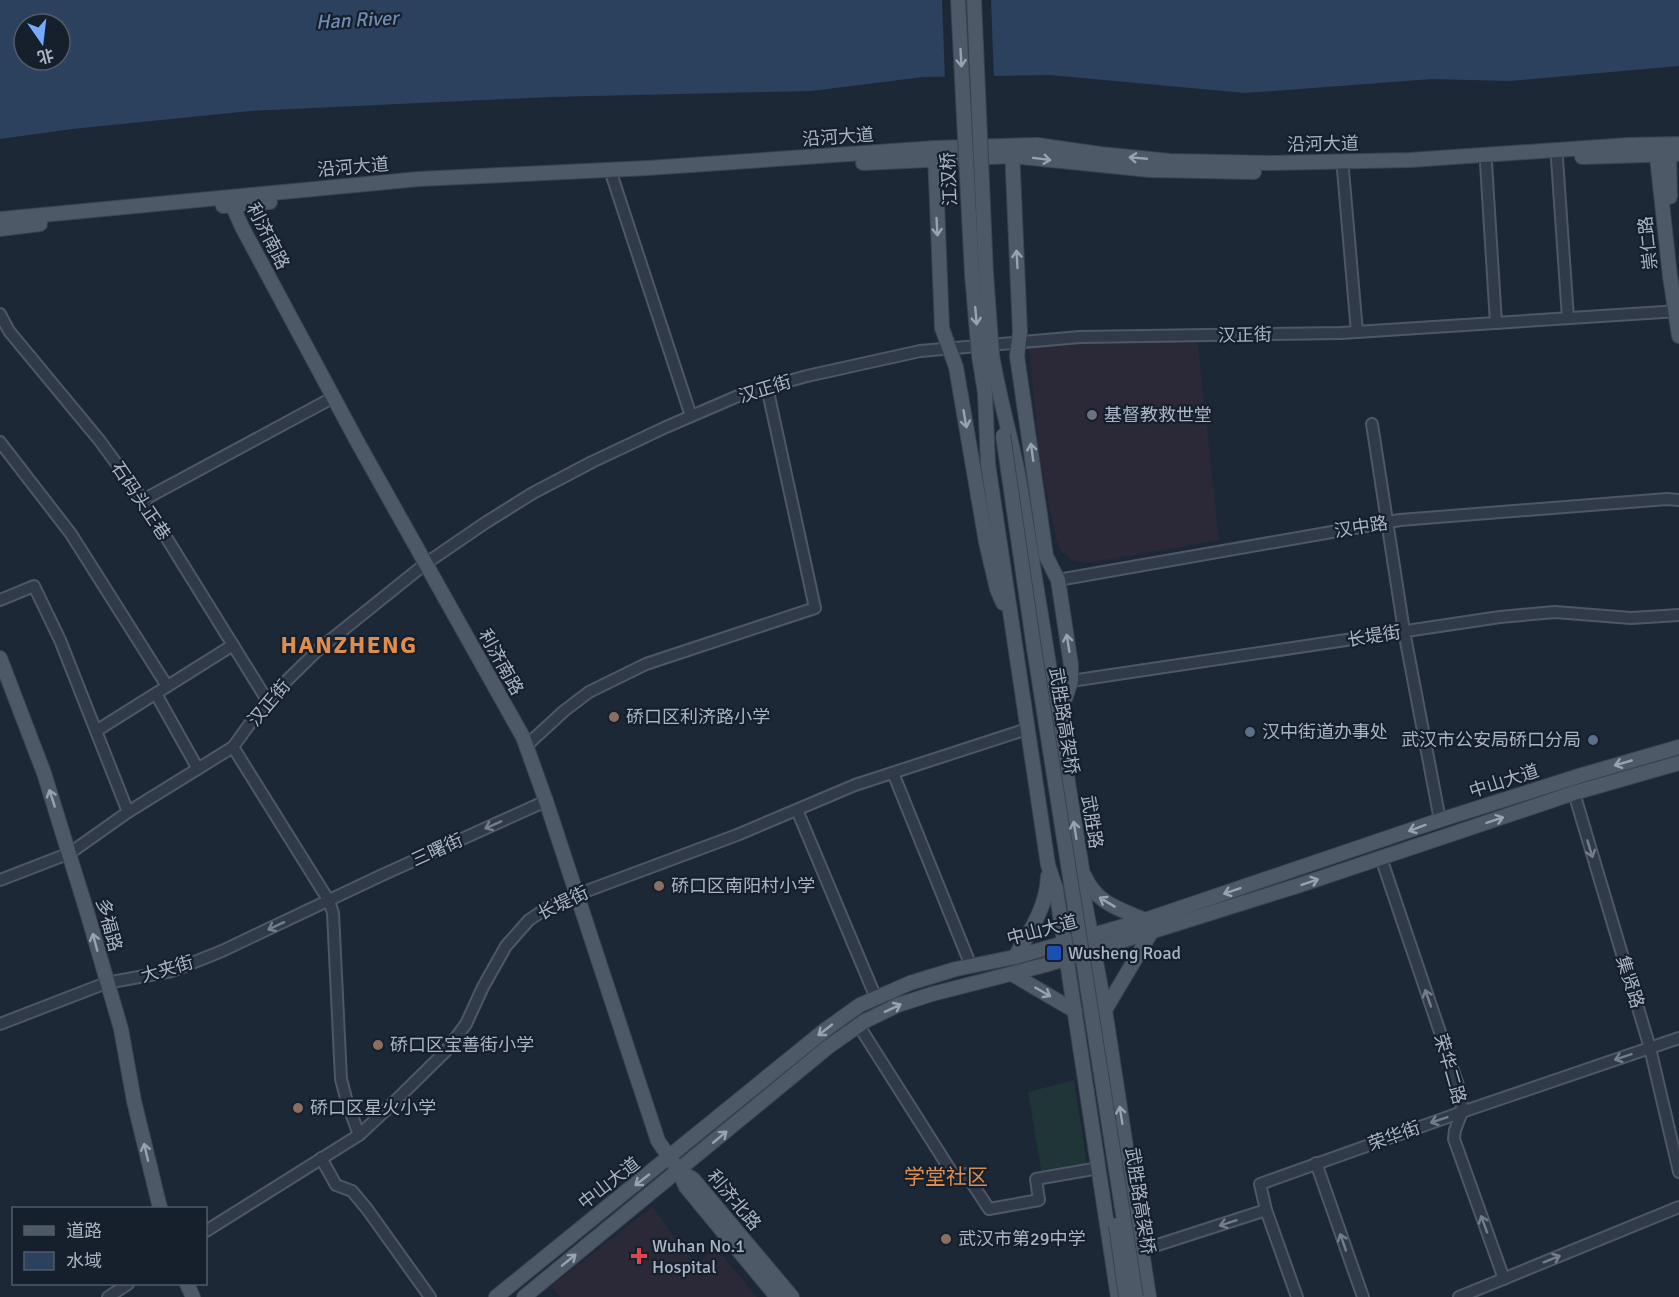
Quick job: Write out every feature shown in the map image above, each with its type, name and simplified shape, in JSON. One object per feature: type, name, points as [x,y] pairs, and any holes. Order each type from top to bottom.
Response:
[{"type":"main road","name":"江汉桥","points":[[958,0],[972,274],[986,355]]},
{"type":"main road","name":"江汉桥","points":[[974,0],[987,274],[986,355]]},
{"type":"main road","name":"沿河大道","points":[[1012,151],[1037,145],[1170,161],[1270,163],[1410,160],[1629,145],[1669,152]]},
{"type":"main road","name":"沿河大道","points":[[0,229],[419,179],[935,153],[1012,151],[1150,170],[1266,172],[1486,163],[1669,152]]},
{"type":"main road","points":[[1012,151],[1020,332],[1017,356],[1046,556]]},
{"type":"main road","name":"崇仁路","points":[[1669,152],[1665,188],[1679,336]]},
{"type":"main road","points":[[1665,188],[1670,173],[1669,152]]},
{"type":"main road","name":"沿河大道","points":[[0,219],[935,153]]},
{"type":"main road","points":[[935,153],[942,328],[956,367],[988,552],[997,590],[1010,619]]},
{"type":"main road","points":[[1636,155],[1655,169],[1665,188]]},
{"type":"main road","name":"崇仁路","points":[[1665,188],[1679,280]]},
{"type":"main road","name":"利济南路","points":[[231,201],[334,397],[526,746],[653,1130],[679,1171]]},
{"type":"main road","name":"武胜路","points":[[986,355],[991,392],[988,464],[1048,865],[1056,889],[1118,1297]]},
{"type":"main road","name":"武胜路","points":[[991,392],[1016,460],[1149,1297]]},
{"type":"main road","points":[[991,392],[999,436]]},
{"type":"main road","name":"武胜路高架桥","points":[[999,436],[1052,822],[1083,1008],[1126,1297]]},
{"type":"main road","name":"武胜路高架桥","points":[[999,436],[1136,1297]]},
{"type":"main road","points":[[1027,525],[1058,580],[1071,664],[1071,681],[1064,702],[1061,742]]},
{"type":"main road","name":"多福路","points":[[0,658],[44,773],[70,853],[121,1029],[134,1101],[160,1207]]},
{"type":"main road","name":"中山大道","points":[[524,1297],[828,1047],[859,1026],[898,1005],[1094,950],[1149,926],[1440,820],[1581,775],[1679,747]]},
{"type":"main road","name":"中山大道","points":[[496,1297],[825,1030],[860,1005],[910,983],[1091,935],[1149,926],[1381,858],[1574,794],[1679,763]]},
{"type":"main road","points":[[1015,957],[1042,906],[1047,888],[1048,865]]},
{"type":"main road","points":[[1082,870],[1089,885],[1106,903],[1149,926],[1105,1010]]},
{"type":"main road","points":[[1012,974],[1075,1011]]},
{"type":"main road","name":"利济北路","points":[[679,1171],[686,1187],[777,1297]]},
{"type":"main road","name":"利济北路","points":[[679,1171],[693,1179],[792,1297]]},
{"type":"street","points":[[1557,159],[1568,318]]},
{"type":"street","points":[[1486,163],[1496,323]]},
{"type":"street","points":[[1343,170],[1358,332]]},
{"type":"street","points":[[612,176],[691,416]]},
{"type":"street","name":"汉正街","points":[[0,880],[70,853],[128,812],[233,747],[267,700],[318,650],[425,564],[533,493],[592,462],[745,393],[920,351],[949,348],[1101,336],[1358,332],[1677,312]]},
{"type":"street","name":"石码头正巷","points":[[0,314],[9,331],[100,441],[143,500],[267,700]]},
{"type":"street","points":[[526,746],[564,711],[589,692],[646,664],[815,608],[767,387]]},
{"type":"street","points":[[143,500],[334,397]]},
{"type":"street","points":[[1372,424],[1404,631],[1440,820]]},
{"type":"street","points":[[0,442],[71,534],[167,686]]},
{"type":"street","name":"汉中路","points":[[1667,499],[1679,492]]},
{"type":"street","name":"汉中路","points":[[1058,580],[1386,522],[1667,499],[1679,500]]},
{"type":"street","points":[[0,600],[34,586],[60,640],[128,812]]},
{"type":"street","name":"长堤街","points":[[1071,681],[1500,616],[1555,612],[1631,618],[1679,615]]},
{"type":"street","points":[[96,730],[233,645]]},
{"type":"street","points":[[156,694],[198,769]]},
{"type":"street","name":"长堤街","points":[[207,1230],[359,1135],[446,1051],[466,1024],[506,946],[529,920],[547,908],[737,835],[855,785],[1027,729]]},
{"type":"street","points":[[233,747],[329,901],[333,913],[341,1079],[346,1102],[359,1135]]},
{"type":"street","points":[[893,773],[971,966]]},
{"type":"street","name":"集贤路","points":[[1574,794],[1650,1048],[1679,1172]]},
{"type":"street","name":"三曙街","points":[[329,901],[546,801]]},
{"type":"street","points":[[797,810],[876,998]]},
{"type":"street","name":"荣华二路","points":[[1381,858],[1461,1095],[1462,1112],[1454,1139],[1504,1279]]},
{"type":"street","name":"大夹街","points":[[0,1023],[106,983],[172,971],[222,951],[329,901]]},
{"type":"street","points":[[859,1026],[956,1179],[966,1174],[989,1209],[1039,1200],[1036,1179],[1099,1168]]},
{"type":"street","name":"荣华街","points":[[1266,1210],[1260,1184],[1679,1038]]},
{"type":"street","points":[[321,1158],[336,1185],[352,1191],[430,1297]]},
{"type":"street","points":[[1316,1164],[1363,1297]]},
{"type":"street","points":[[1459,1297],[1679,1207]]},
{"type":"street","points":[[1142,1250],[1266,1210],[1297,1297]]},
{"type":"street","points":[[108,1297],[126,1285]]},
{"type":"street","points":[[1486,1286],[1490,1297]]},
{"type":"shaded area","points":[[1197,338],[1219,540],[1087,563],[1072,560],[1060,550],[1054,529],[1040,459],[1029,348],[1079,341]]},
{"type":"shaded area","name":"Wuhan No.1 Hospital","points":[[652,1207],[696,1265],[716,1248],[757,1297],[560,1297],[551,1286]]},
{"type":"green space","points":[[1074,1080],[1087,1166],[1042,1175],[1028,1092]]},
{"type":"water","name":"Han River","points":[[0,0],[1679,0],[1679,66],[1510,81],[1432,79],[1245,93],[1050,75],[923,77],[811,91],[549,97],[250,111],[72,129],[0,139]]},
{"type":"pier","points":[[942,0],[991,0],[994,79],[945,80]]},
{"type":"place","name":"基督教救世堂","points":[[1092,415]]},
{"type":"place","name":"硚口区利济路小学","points":[[614,717]]},
{"type":"place","name":"汉中街道办事处","points":[[1250,732]]},
{"type":"place","name":"武汉市公安局硚口分局","points":[[1593,740]]},
{"type":"place","name":"硚口区南阳村小学","points":[[659,886]]},
{"type":"place","name":"Wusheng Road","points":[[1054,953]]},
{"type":"place","name":"硚口区宝善街小学","points":[[378,1045]]},
{"type":"place","name":"硚口区星火小学","points":[[298,1108]]},
{"type":"place","name":"武汉市第29中学","points":[[946,1239]]},
{"type":"place","name":"Wuhan No.1 Hospital","points":[[639,1256]]},
{"type":"district","name":"HANZHENG","points":[[349,645]]},
{"type":"district","name":"学堂社区","points":[[946,1177]]}]
